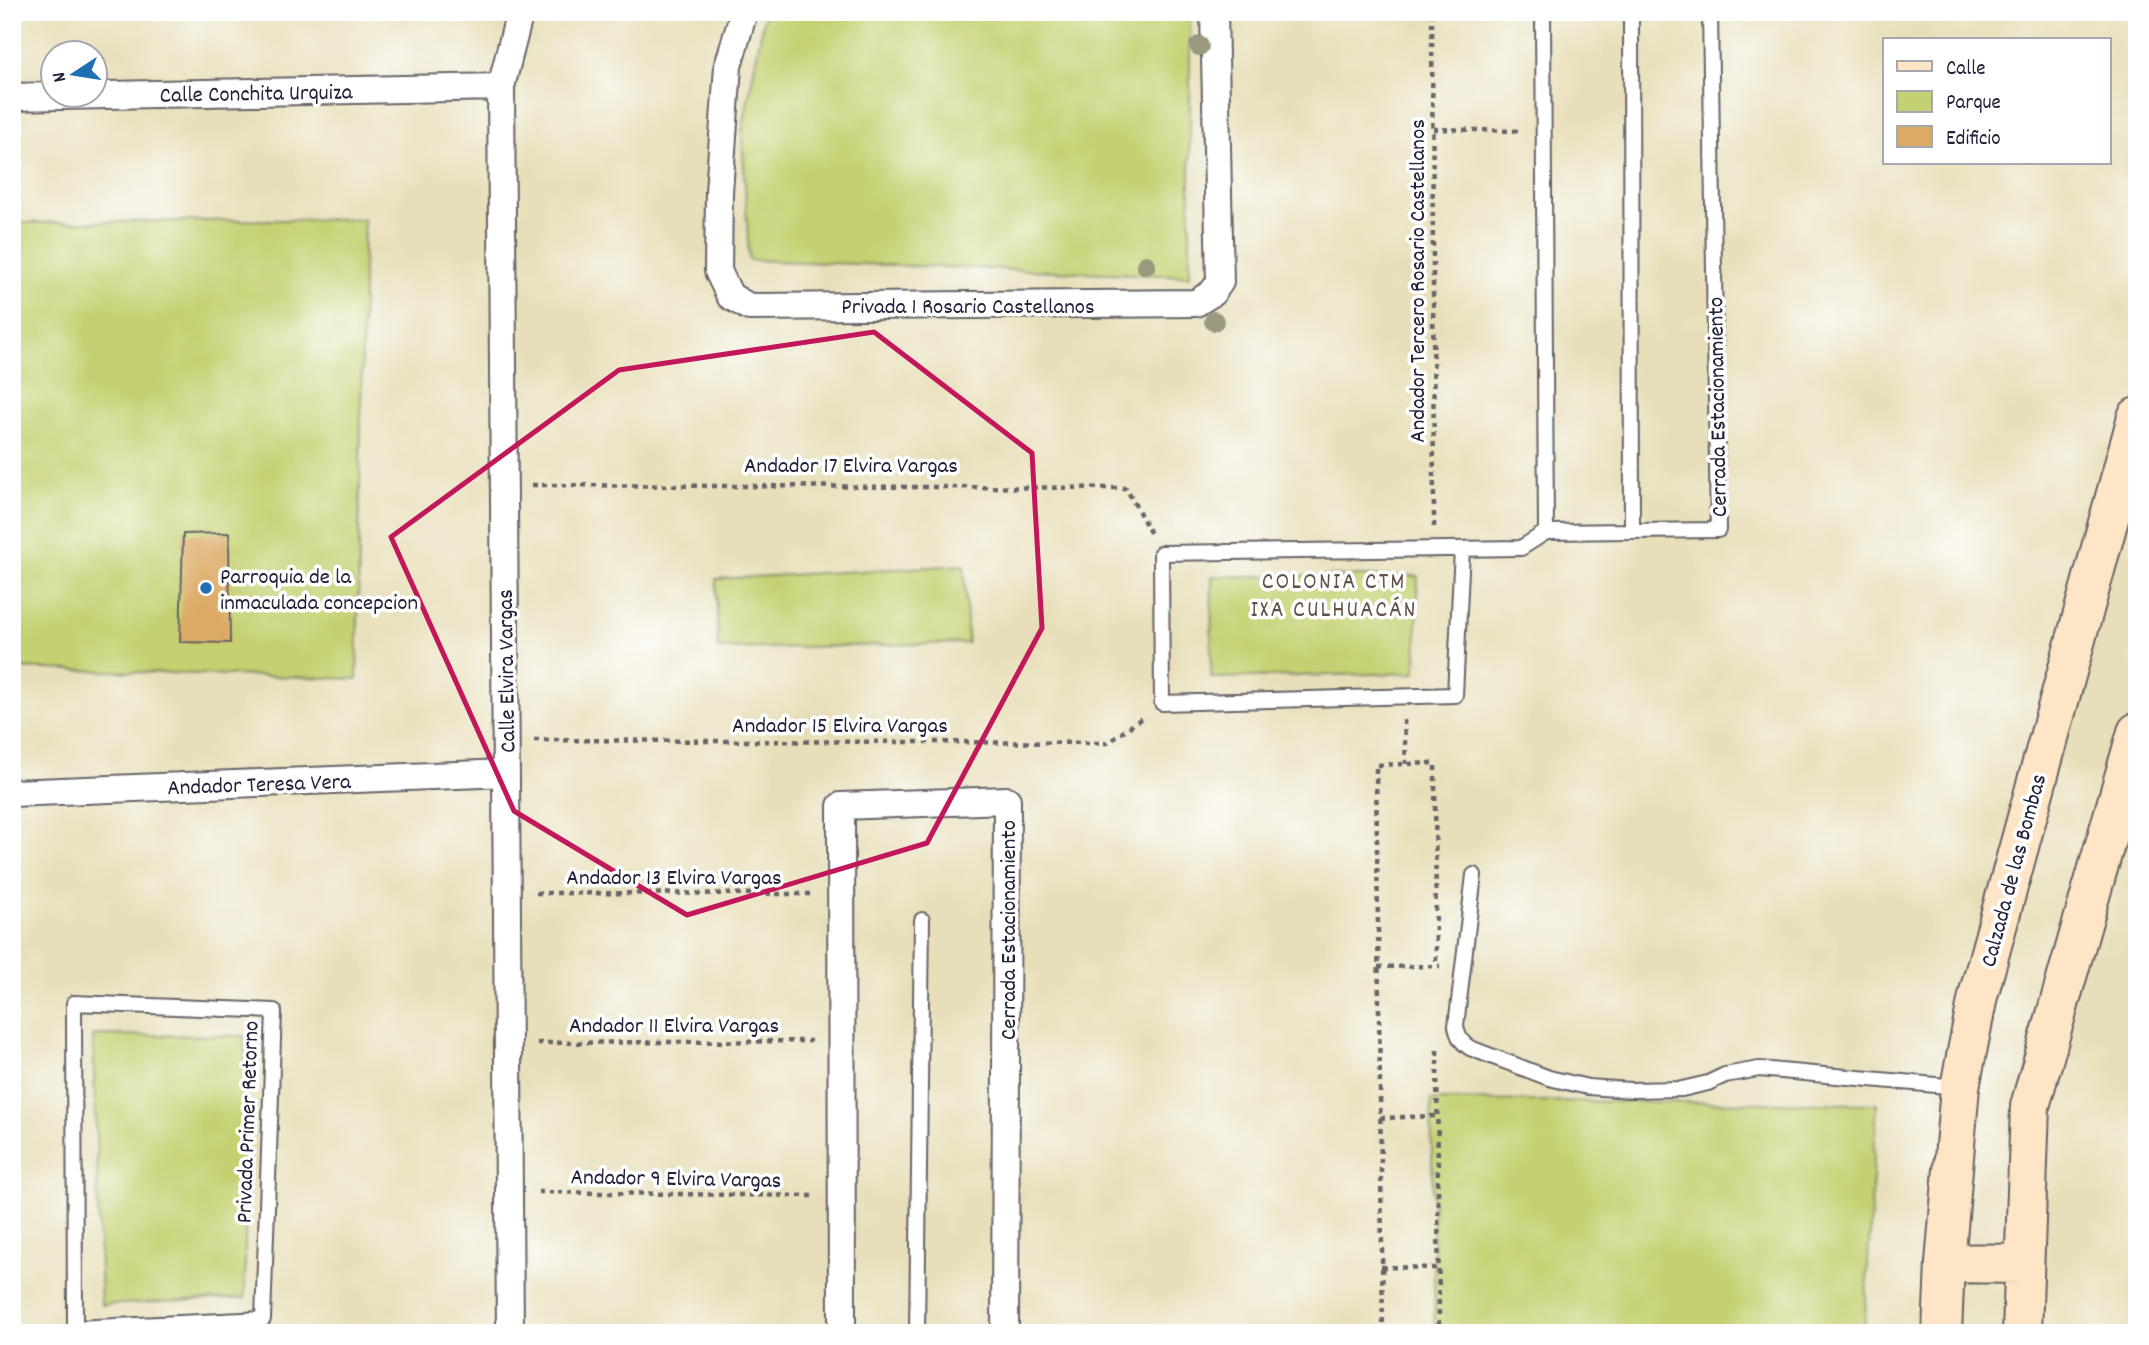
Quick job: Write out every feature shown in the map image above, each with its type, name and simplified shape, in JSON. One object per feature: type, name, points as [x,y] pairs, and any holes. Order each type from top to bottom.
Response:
[{"type":"main road","name":"Calzada de las Bombas","points":[[1942,1333],[1945,1263],[1960,1087],[1978,996],[2137,417]]},
{"type":"main road","points":[[2022,1333],[2031,1106],[2137,732]]},
{"type":"main road","points":[[1945,1263],[2023,1264]]},
{"type":"street","name":"Calle Elvira Vargas","points":[[510,1333],[500,87],[520,12]]},
{"type":"street","name":"Privada 1 Rosario Castellanos","points":[[744,12],[728,66],[719,192],[718,271],[730,296],[749,307],[1196,303],[1212,293],[1220,282],[1214,12]]},
{"type":"street","name":"Calle Conchita Urquiza","points":[[12,97],[500,87]]},
{"type":"street","name":"Andador Teresa Vera","points":[[12,793],[506,773]]},
{"type":"street","name":"Cerrada Estacionamiento","points":[[842,1333],[841,806],[1007,800],[1005,1333]]},
{"type":"lane","points":[[1462,549],[1455,695],[1161,703],[1161,553],[1521,548],[1546,532],[1544,12]]},
{"type":"lane","points":[[1631,12],[1632,531]]},
{"type":"lane","name":"Cerrada Estacionamiento","points":[[1546,532],[1718,530],[1710,12]]},
{"type":"lane","points":[[1474,875],[1456,1026],[1463,1043],[1549,1078],[1588,1087],[1630,1090],[1682,1089],[1708,1083],[1725,1075],[1759,1069],[1960,1087]]},
{"type":"lane","points":[[917,1333],[922,920]]},
{"type":"lane","name":"Privada Primer Retorno","points":[[74,1003],[274,1011],[262,1319],[75,1331],[74,1003]]},
{"type":"path","name":"Andador Tercero Rosario Castellanos","points":[[1433,12],[1434,549]]},
{"type":"path","points":[[1433,129],[1544,132]]},
{"type":"path","name":"Andador 17 Elvira Vargas","points":[[503,485],[1126,488],[1161,553]]},
{"type":"path","points":[[1383,1333],[1376,765],[1406,764],[1404,696]]},
{"type":"path","name":"Andador 15 Elvira Vargas","points":[[505,739],[1108,743],[1161,703]]},
{"type":"path","name":"Andador 13 Elvira Vargas","points":[[507,893],[841,894]]},
{"type":"path","points":[[1378,967],[1464,965]]},
{"type":"path","name":"Andador 11 Elvira Vargas","points":[[508,1043],[841,1040]]},
{"type":"path","points":[[1380,1118],[1437,1116]]},
{"type":"path","name":"Andador 9 Elvira Vargas","points":[[509,1192],[842,1196]]},
{"type":"path","points":[[1381,1267],[1438,1268]]},
{"type":"highlighted area","points":[[874,332],[1032,453],[1042,628],[927,843],[687,915],[514,811],[391,537],[619,370]]},
{"type":"green space","points":[[765,12],[1190,12],[1190,276],[749,260],[742,132]]},
{"type":"green space","points":[[364,219],[357,679],[12,668],[12,223]]},
{"type":"green space","points":[[964,565],[968,643],[718,649],[716,579]]},
{"type":"green space","points":[[1212,576],[1418,576],[1416,673],[1211,678]]},
{"type":"green space","points":[[93,1035],[245,1036],[245,1298],[101,1305]]},
{"type":"green space","points":[[1431,1100],[1877,1104],[1864,1333],[1435,1333]]},
{"type":"building","name":"Parroquia de la inmaculada concepcion","points":[[229,533],[230,643],[180,642],[183,534]]},
{"type":"place","name":"Parroquia de la inmaculada concepcion","points":[[206,588]]},
{"type":"district","name":"COLONIA CTM IXA CULHUACÁN","points":[[1334,594]]}]
